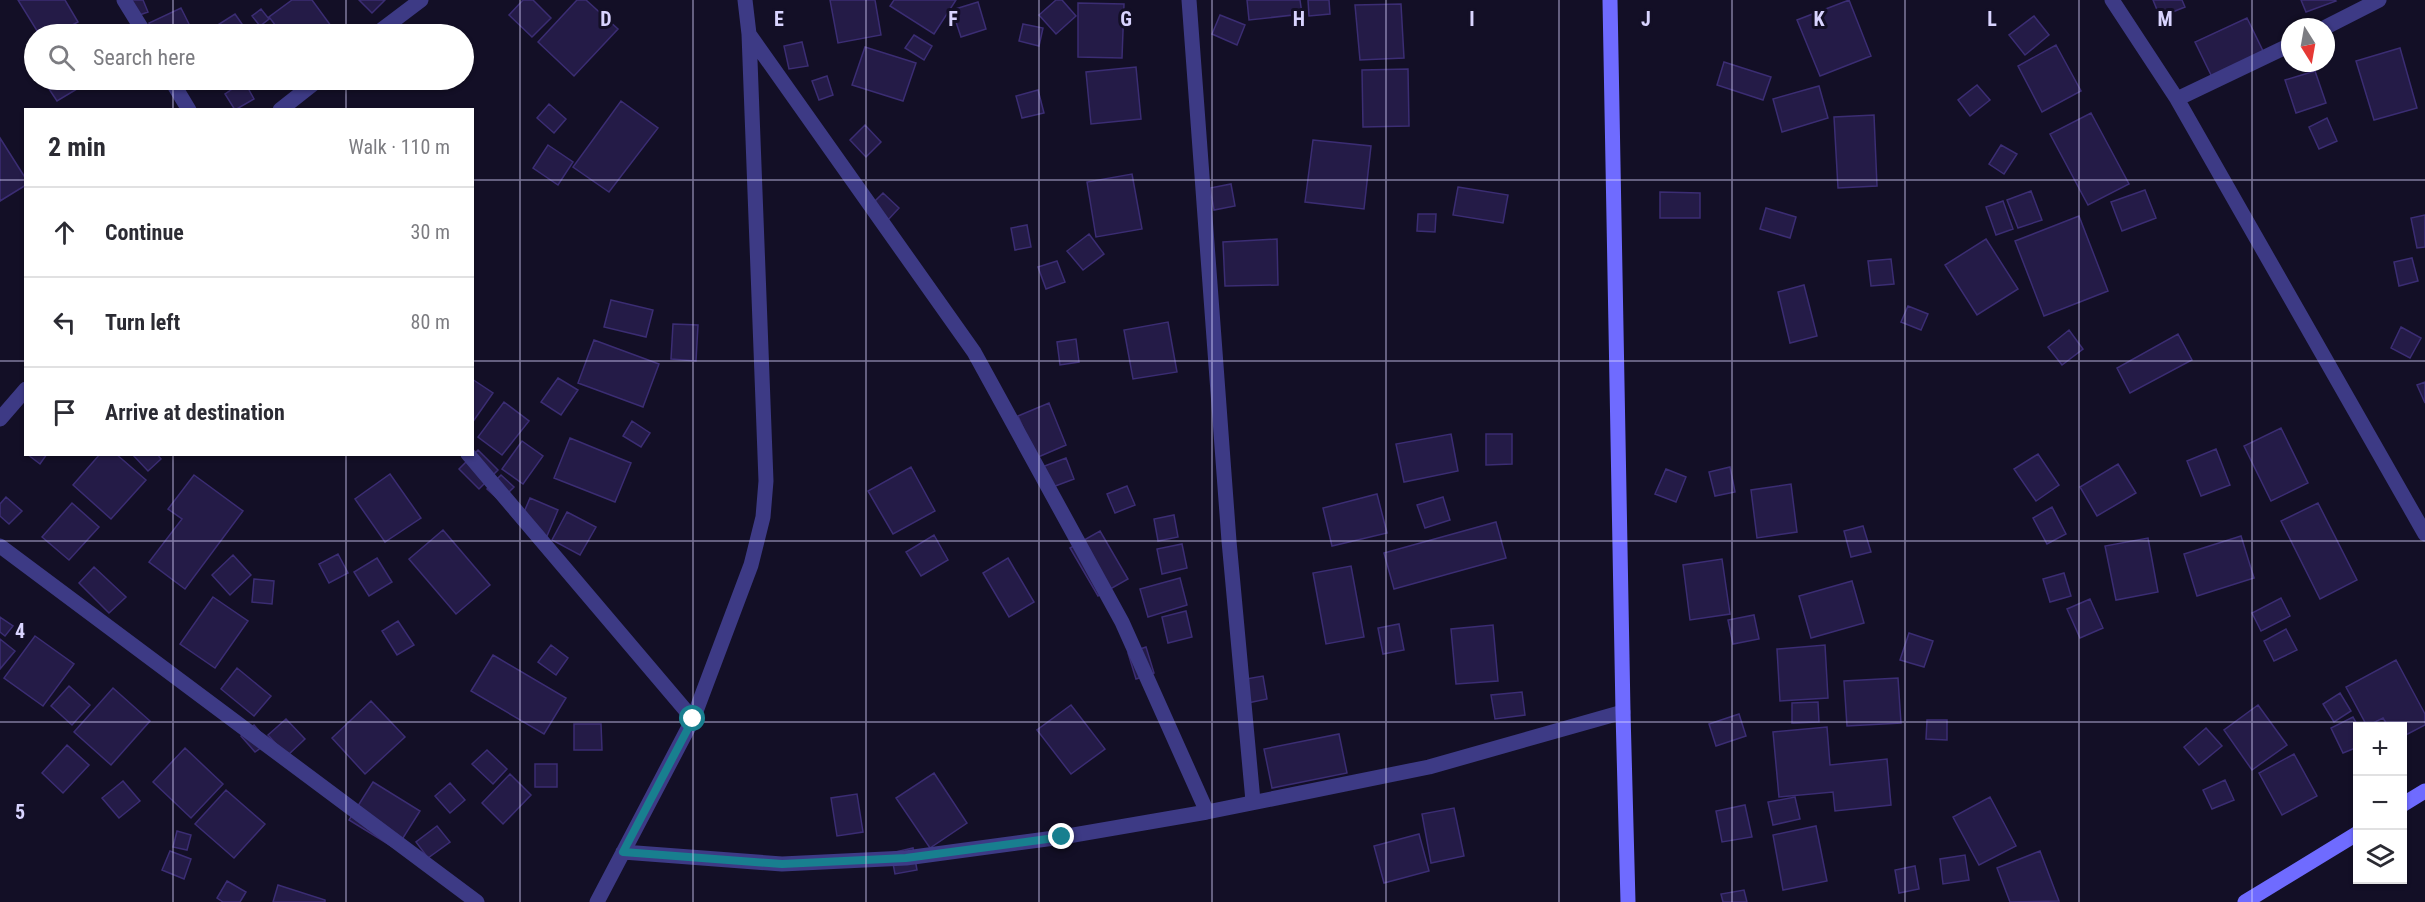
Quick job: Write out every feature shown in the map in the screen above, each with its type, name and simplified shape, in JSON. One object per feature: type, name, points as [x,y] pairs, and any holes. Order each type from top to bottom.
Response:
[{"type":"street","points":[[124,0],[139,24]]},
{"type":"street","points":[[389,24],[421,0]]},
{"type":"street","points":[[597,902],[693,719],[751,566],[763,517],[766,481],[745,0]]},
{"type":"street","points":[[1189,0],[1229,541],[1253,801]]},
{"type":"street","points":[[1610,0],[1628,902]]},
{"type":"street","points":[[2112,0],[2176,99],[2425,534]]},
{"type":"street","points":[[2335,22],[2379,0]]},
{"type":"street","points":[[748,34],[974,352],[1122,622],[1207,812]]},
{"type":"street","points":[[2176,99],[2281,49]]},
{"type":"street","points":[[177,90],[188,108]]},
{"type":"street","points":[[283,108],[305,90]]},
{"type":"street","points":[[0,420],[24,391]]},
{"type":"street","points":[[470,456],[693,719]]},
{"type":"street","points":[[0,546],[477,902]]},
{"type":"street","points":[[623,852],[782,864],[855,862],[906,858],[1062,837],[1207,812],[1429,767],[1623,712]]},
{"type":"street","points":[[2407,802],[2425,791]]},
{"type":"street","points":[[2245,902],[2353,836]]},
{"type":"building","points":[[18,0],[65,0],[78,22],[74,24],[33,24]]},
{"type":"building","points":[[124,0],[143,0],[148,12],[131,18]]},
{"type":"building","points":[[292,0],[312,0],[330,24],[274,24],[269,17]]},
{"type":"building","points":[[359,0],[385,0],[372,13]]},
{"type":"building","points":[[523,0],[533,0],[551,18],[532,37],[509,15]]},
{"type":"building","points":[[577,0],[586,0],[618,29],[574,76],[538,42]]},
{"type":"building","points":[[830,0],[875,0],[881,35],[838,43]]},
{"type":"building","points":[[894,0],[956,0],[934,34],[890,6]]},
{"type":"building","points":[[1056,0],[1062,0],[1076,16],[1056,34],[1039,15]]},
{"type":"building","points":[[1247,0],[1300,0],[1302,14],[1249,20]]},
{"type":"building","points":[[1308,0],[1329,0],[1330,14],[1309,16]]},
{"type":"building","points":[[1849,0],[1871,56],[1820,76],[1797,20]]},
{"type":"building","points":[[2153,0],[2182,0],[2185,7],[2160,17]]},
{"type":"building","points":[[2301,0],[2335,0],[2336,1],[2306,12]]},
{"type":"building","points":[[978,2],[986,29],[961,37],[952,10]]},
{"type":"building","points":[[1078,3],[1124,4],[1122,58],[1078,57]]},
{"type":"building","points":[[1401,4],[1404,58],[1360,60],[1355,5]]},
{"type":"building","points":[[181,8],[189,24],[149,24]]},
{"type":"building","points":[[261,9],[269,19],[258,24],[252,16]]},
{"type":"building","points":[[235,14],[242,24],[219,24]]},
{"type":"building","points":[[1220,15],[1245,25],[1237,45],[1212,34]]},
{"type":"building","points":[[2034,16],[2049,35],[2025,55],[2009,35]]},
{"type":"building","points":[[2247,18],[2264,53],[2212,77],[2195,42]]},
{"type":"building","points":[[1023,24],[1043,28],[1039,46],[1019,41]]},
{"type":"building","points":[[914,35],[932,46],[924,60],[905,48]]},
{"type":"building","points":[[802,42],[808,66],[789,69],[784,46]]},
{"type":"building","points":[[2056,45],[2081,91],[2042,112],[2018,66]]},
{"type":"building","points":[[865,47],[916,63],[903,101],[852,85]]},
{"type":"building","points":[[2400,48],[2417,108],[2374,120],[2356,61]]},
{"type":"building","points":[[1724,62],[1771,77],[1763,100],[1717,85]]},
{"type":"building","points":[[1136,67],[1141,119],[1091,124],[1086,72]]},
{"type":"building","points":[[1408,69],[1409,126],[1363,127],[1362,70]]},
{"type":"building","points":[[2315,72],[2326,103],[2296,113],[2285,80]]},
{"type":"building","points":[[827,76],[833,95],[819,100],[812,81]]},
{"type":"building","points":[[1977,85],[1990,100],[1970,116],[1958,100]]},
{"type":"building","points":[[1819,86],[1828,118],[1782,132],[1773,99]]},
{"type":"building","points":[[50,90],[75,90],[57,101]]},
{"type":"building","points":[[231,90],[249,90],[254,99],[238,108],[234,108],[225,94]]},
{"type":"building","points":[[1038,90],[1044,113],[1022,118],[1016,96]]},
{"type":"building","points":[[621,101],[658,128],[609,192],[573,167]]},
{"type":"building","points":[[549,104],[566,119],[554,133],[537,118]]},
{"type":"building","points":[[2091,113],[2129,184],[2088,205],[2050,134]]},
{"type":"building","points":[[1874,115],[1877,186],[1838,188],[1834,117]]},
{"type":"building","points":[[2327,118],[2337,141],[2319,149],[2309,127]]},
{"type":"building","points":[[865,125],[881,142],[866,157],[850,140]]},
{"type":"building","points":[[0,138],[24,176],[24,186],[0,201]]},
{"type":"building","points":[[1313,140],[1371,146],[1364,209],[1305,202]]},
{"type":"building","points":[[548,145],[573,162],[558,185],[533,168]]},
{"type":"building","points":[[2001,145],[2017,154],[2004,174],[1989,164]]},
{"type":"building","points":[[1132,174],[1142,229],[1096,237],[1087,182]]},
{"type":"building","points":[[1231,184],[1235,206],[1214,210],[1210,188]]},
{"type":"building","points":[[1458,187],[1508,195],[1503,223],[1453,215]]},
{"type":"building","points":[[2145,190],[2156,218],[2122,231],[2111,202]]},
{"type":"building","points":[[2031,191],[2042,220],[2018,228],[2007,200]]},
{"type":"building","points":[[1660,192],[1700,193],[1700,218],[1660,218]]},
{"type":"building","points":[[883,193],[899,208],[887,221],[871,205]]},
{"type":"building","points":[[2003,201],[2013,229],[1996,235],[1986,207]]},
{"type":"building","points":[[1766,208],[1796,217],[1790,238],[1760,229]]},
{"type":"building","points":[[1418,214],[1436,214],[1435,232],[1417,231]]},
{"type":"building","points":[[2425,215],[2425,247],[2417,248],[2411,218]]},
{"type":"building","points":[[2079,216],[2108,291],[2044,316],[2015,241]]},
{"type":"building","points":[[1027,225],[1031,247],[1015,250],[1011,228]]},
{"type":"building","points":[[1089,234],[1104,254],[1083,270],[1067,251]]},
{"type":"building","points":[[1277,239],[1278,285],[1225,286],[1223,242]]},
{"type":"building","points":[[1986,239],[2018,289],[1977,315],[1945,265]]},
{"type":"building","points":[[2412,258],[2418,281],[2399,286],[2394,262]]},
{"type":"building","points":[[1891,259],[1894,284],[1871,286],[1868,261]]},
{"type":"building","points":[[1057,261],[1065,282],[1046,289],[1038,267]]},
{"type":"building","points":[[1804,285],[1817,336],[1790,343],[1778,292]]},
{"type":"building","points":[[611,300],[653,310],[646,337],[604,327]]},
{"type":"building","points":[[1908,306],[1928,314],[1921,330],[1901,322]]},
{"type":"building","points":[[1168,322],[1177,372],[1133,379],[1124,330]]},
{"type":"building","points":[[673,324],[698,325],[696,361],[671,359]]},
{"type":"building","points":[[2401,327],[2421,338],[2410,358],[2391,348]]},
{"type":"building","points":[[2069,330],[2083,349],[2062,365],[2048,347]]},
{"type":"building","points":[[2178,334],[2192,360],[2130,393],[2117,368]]},
{"type":"building","points":[[1076,339],[1079,362],[1060,365],[1057,342]]},
{"type":"building","points":[[594,340],[659,364],[643,407],[578,383]]},
{"type":"building","points":[[558,378],[578,390],[561,415],[541,402]]},
{"type":"building","points":[[474,380],[493,393],[474,420]]},
{"type":"building","points":[[2425,382],[2425,403],[2417,385]]},
{"type":"building","points":[[504,402],[529,421],[502,455],[478,437]]},
{"type":"building","points":[[1049,403],[1066,445],[1036,458],[1018,416]]},
{"type":"building","points":[[632,421],[650,433],[641,447],[623,436]]},
{"type":"building","points":[[2281,428],[2308,483],[2271,501],[2244,446]]},
{"type":"building","points":[[1451,434],[1458,471],[1404,482],[1396,444]]},
{"type":"building","points":[[1486,434],[1512,434],[1512,464],[1486,465]]},
{"type":"building","points":[[570,438],[631,463],[615,502],[554,478]]},
{"type":"building","points":[[522,441],[543,456],[523,484],[502,469]]},
{"type":"building","points":[[2216,449],[2230,485],[2201,496],[2187,461]]},
{"type":"building","points":[[478,450],[498,470],[479,489],[459,469]]},
{"type":"building","points":[[2038,454],[2059,485],[2036,501],[2014,469]]},
{"type":"building","points":[[30,456],[46,456],[40,464]]},
{"type":"building","points":[[98,456],[118,456],[146,480],[111,519],[73,485]]},
{"type":"building","points":[[134,456],[159,456],[161,459],[148,471]]},
{"type":"building","points":[[1066,458],[1074,479],[1050,488],[1042,467]]},
{"type":"building","points":[[2118,464],[2136,493],[2097,516],[2080,487]]},
{"type":"building","points":[[911,467],[935,511],[893,534],[868,491]]},
{"type":"building","points":[[1730,467],[1735,492],[1715,496],[1709,472]]},
{"type":"building","points":[[1666,469],[1686,477],[1676,502],[1655,494]]},
{"type":"building","points":[[390,474],[421,518],[385,542],[355,499]]},
{"type":"building","points":[[194,475],[243,511],[185,589],[149,562],[182,519],[168,509]]},
{"type":"building","points":[[501,475],[514,487],[500,501],[487,489]]},
{"type":"building","points":[[1791,484],[1797,532],[1757,538],[1751,490]]},
{"type":"building","points":[[1127,486],[1135,505],[1115,513],[1107,494]]},
{"type":"building","points":[[1377,494],[1387,533],[1332,546],[1323,508]]},
{"type":"building","points":[[6,497],[22,511],[9,524],[0,516],[0,504]]},
{"type":"building","points":[[1443,497],[1450,520],[1425,528],[1417,505]]},
{"type":"building","points":[[530,498],[558,510],[547,536],[519,524]]},
{"type":"building","points":[[72,503],[99,527],[69,560],[42,537]]},
{"type":"building","points":[[2318,503],[2357,580],[2320,599],[2281,521]]},
{"type":"building","points":[[2052,507],[2066,534],[2047,544],[2033,518]]},
{"type":"building","points":[[567,512],[596,527],[580,555],[552,540]]},
{"type":"building","points":[[1174,515],[1178,537],[1158,541],[1154,519]]},
{"type":"building","points":[[1496,522],[1506,558],[1394,589],[1384,553]]},
{"type":"building","points":[[1863,526],[1871,552],[1851,557],[1844,531]]},
{"type":"building","points":[[443,530],[490,585],[456,614],[409,559]]},
{"type":"building","points":[[1100,531],[1128,579],[1098,596],[1070,548]]},
{"type":"building","points":[[934,535],[948,560],[921,576],[906,552]]},
{"type":"building","points":[[2241,536],[2254,578],[2197,596],[2184,554]]},
{"type":"building","points":[[2148,538],[2158,592],[2116,600],[2105,546]]},
{"type":"building","points":[[1182,544],[1187,568],[1162,574],[1157,549]]},
{"type":"building","points":[[338,554],[348,573],[329,583],[319,564]]},
{"type":"building","points":[[233,555],[251,575],[230,595],[212,575]]},
{"type":"building","points":[[377,558],[392,582],[369,596],[354,572]]},
{"type":"building","points":[[1008,558],[1034,602],[1009,617],[983,573]]},
{"type":"building","points":[[1722,559],[1730,614],[1690,620],[1683,565]]},
{"type":"building","points":[[1351,566],[1364,637],[1326,644],[1313,573]]},
{"type":"building","points":[[94,567],[126,597],[109,613],[79,583]]},
{"type":"building","points":[[2064,573],[2071,596],[2050,602],[2043,579]]},
{"type":"building","points":[[1180,578],[1187,605],[1148,617],[1140,589]]},
{"type":"building","points":[[254,579],[274,581],[272,604],[252,602]]},
{"type":"building","points":[[1852,581],[1864,623],[1811,638],[1799,596]]},
{"type":"building","points":[[213,597],[248,621],[215,668],[180,644]]},
{"type":"building","points":[[2281,598],[2290,616],[2261,631],[2252,613]]},
{"type":"building","points":[[2090,599],[2103,628],[2080,638],[2067,609]]},
{"type":"building","points":[[1186,611],[1192,637],[1168,643],[1162,617]]},
{"type":"building","points":[[1754,615],[1759,639],[1733,644],[1728,620]]},
{"type":"building","points":[[0,617],[13,626],[5,636],[0,632]]},
{"type":"building","points":[[398,621],[414,645],[397,655],[382,631]]},
{"type":"building","points":[[1399,624],[1404,650],[1383,654],[1378,628]]},
{"type":"building","points":[[1493,625],[1498,681],[1456,684],[1451,629]]},
{"type":"building","points":[[2286,629],[2297,650],[2274,661],[2264,641]]},
{"type":"building","points":[[1909,633],[1933,641],[1924,667],[1900,660]]},
{"type":"building","points":[[35,636],[74,664],[43,706],[4,678]]},
{"type":"building","points":[[0,639],[15,651],[0,669]]},
{"type":"building","points":[[551,645],[568,658],[556,675],[538,662]]},
{"type":"building","points":[[1825,645],[1828,698],[1780,701],[1777,649]]},
{"type":"building","points":[[1146,647],[1154,673],[1136,679],[1128,653]]},
{"type":"building","points":[[493,655],[566,698],[544,734],[471,691]]},
{"type":"building","points":[[2396,660],[2425,714],[2425,725],[2407,734],[2407,722],[2386,722],[2383,718],[2375,722],[2365,722],[2346,687]]},
{"type":"building","points":[[237,668],[271,696],[254,716],[221,689]]},
{"type":"building","points":[[1263,676],[1267,699],[1243,704],[1240,680]]},
{"type":"building","points":[[1898,678],[1901,723],[1847,726],[1844,681]]},
{"type":"building","points":[[69,686],[90,705],[72,725],[51,706]]},
{"type":"building","points":[[113,688],[150,721],[111,765],[74,732]]},
{"type":"building","points":[[1522,692],[1525,715],[1495,719],[1491,695]]},
{"type":"building","points":[[2340,693],[2351,711],[2334,722],[2323,704]]},
{"type":"building","points":[[371,701],[405,737],[365,774],[332,738]]},
{"type":"building","points":[[1818,702],[1819,722],[1792,723],[1792,703]]},
{"type":"building","points":[[1071,705],[1105,749],[1071,774],[1037,730]]},
{"type":"building","points":[[2258,705],[2287,745],[2252,770],[2224,730]]},
{"type":"building","points":[[1739,714],[1746,736],[1716,746],[1709,724]]},
{"type":"building","points":[[2353,717],[2356,722],[2353,722],[2353,749],[2343,753],[2331,728]]},
{"type":"building","points":[[286,719],[305,739],[287,756],[268,735]]},
{"type":"building","points":[[1927,720],[1947,720],[1947,740],[1926,739]]},
{"type":"building","points":[[574,724],[601,724],[602,750],[574,750]]},
{"type":"building","points":[[254,725],[269,742],[255,752],[241,736]]},
{"type":"building","points":[[1827,727],[1830,765],[1887,759],[1891,805],[1835,811],[1833,792],[1779,797],[1773,732]]},
{"type":"building","points":[[2206,728],[2222,746],[2199,765],[2184,747]]},
{"type":"building","points":[[1339,734],[1347,773],[1272,788],[1264,749]]},
{"type":"building","points":[[67,745],[89,765],[63,793],[42,773]]},
{"type":"building","points":[[185,748],[223,784],[191,818],[153,782]]},
{"type":"building","points":[[487,750],[507,769],[493,784],[472,764]]},
{"type":"building","points":[[2294,754],[2317,796],[2282,815],[2259,773]]},
{"type":"building","points":[[535,764],[557,764],[557,787],[535,787]]},
{"type":"building","points":[[934,773],[967,823],[930,848],[896,798]]},
{"type":"building","points":[[510,774],[531,795],[503,824],[482,803]]},
{"type":"building","points":[[2225,780],[2234,800],[2212,809],[2203,790]]},
{"type":"building","points":[[123,781],[140,801],[119,818],[102,798]]},
{"type":"building","points":[[373,782],[420,811],[396,849],[349,820]]},
{"type":"building","points":[[450,783],[465,800],[450,813],[435,796]]},
{"type":"building","points":[[226,790],[265,824],[234,858],[195,824]]},
{"type":"building","points":[[857,794],[863,832],[837,836],[831,798]]},
{"type":"building","points":[[1795,797],[1800,819],[1773,825],[1768,802]]},
{"type":"building","points":[[1990,797],[2016,846],[1979,865],[1953,817]]},
{"type":"building","points":[[1745,805],[1752,837],[1722,842],[1716,811]]},
{"type":"building","points":[[1454,808],[1464,856],[1431,863],[1422,814]]},
{"type":"building","points":[[437,826],[450,842],[428,858],[416,842]]},
{"type":"building","points":[[1816,826],[1827,881],[1783,890],[1773,835]]},
{"type":"building","points":[[177,831],[191,835],[187,850],[173,847]]},
{"type":"building","points":[[1419,834],[1429,871],[1384,883],[1374,846]]},
{"type":"building","points":[[913,848],[917,870],[895,874],[891,853]]},
{"type":"building","points":[[170,851],[191,859],[184,879],[162,870]]},
{"type":"building","points":[[2040,851],[2059,901],[2010,902],[1997,868]]},
{"type":"building","points":[[1965,855],[1969,880],[1943,884],[1940,859]]},
{"type":"building","points":[[1915,866],[1919,889],[1899,893],[1895,870]]},
{"type":"building","points":[[227,881],[246,892],[240,902],[223,902],[217,898]]},
{"type":"building","points":[[278,885],[325,900],[325,902],[273,902]]},
{"type":"building","points":[[1744,890],[1747,902],[1723,902],[1721,894]]},
{"type":"route","points":[[693,719],[623,852],[782,864],[855,862],[906,858],[1062,837]]}]
